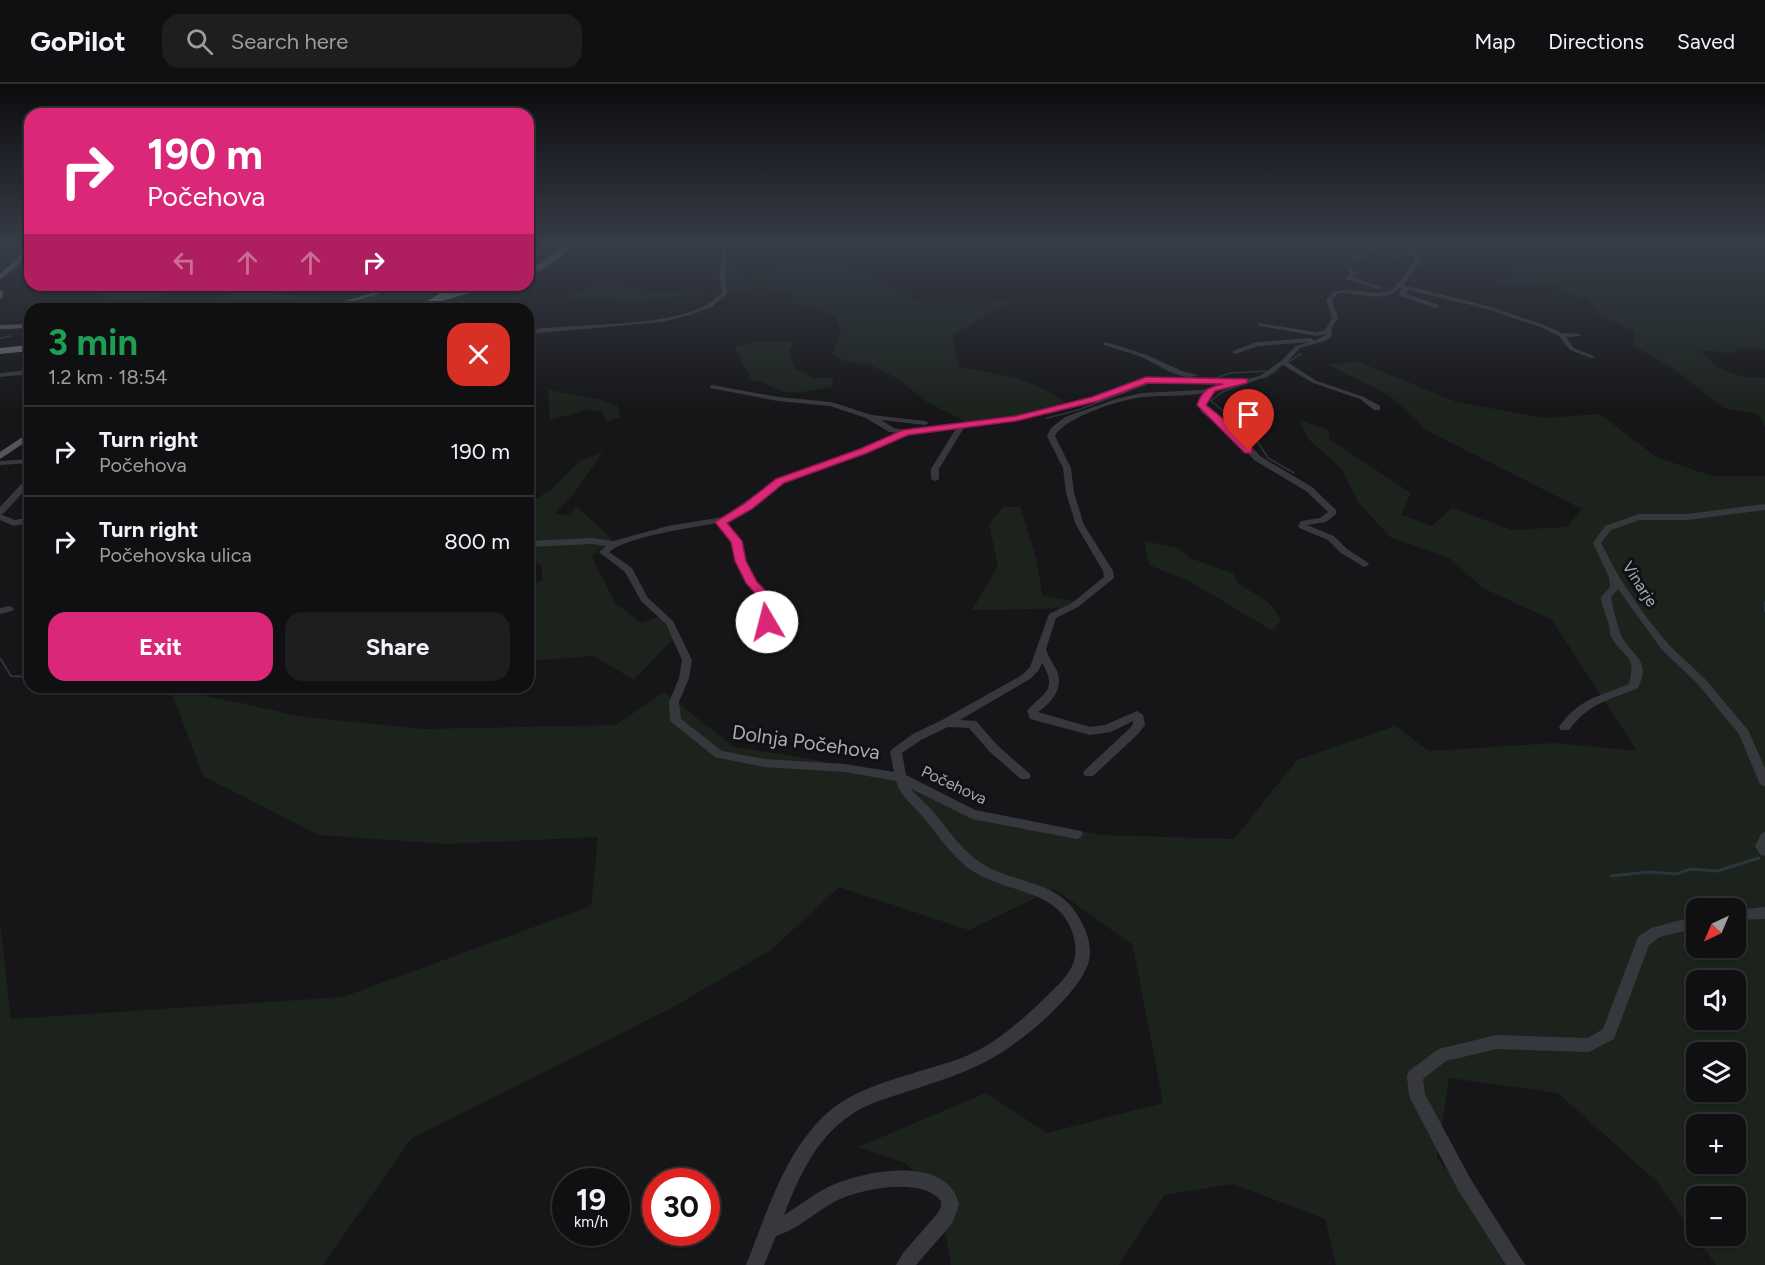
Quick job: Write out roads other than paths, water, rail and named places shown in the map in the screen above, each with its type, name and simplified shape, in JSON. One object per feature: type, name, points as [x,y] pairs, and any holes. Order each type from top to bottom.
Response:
[{"type":"highway","points":[[2,353],[24,350]]},
{"type":"main road","points":[[0,327],[24,326]]},
{"type":"main road","points":[[0,456],[24,439]]},
{"type":"street","points":[[534,331],[570,325],[649,322],[707,306],[715,300]]},
{"type":"street","points":[[1329,300],[1335,318],[1328,331],[1330,335],[1323,340],[1298,347],[1283,363],[1262,377],[1212,389],[1202,401],[1204,410],[1228,427],[1257,458],[1309,489],[1333,512],[1323,520],[1304,523],[1302,526],[1331,538],[1344,551],[1364,564]]},
{"type":"street","points":[[1418,300],[1436,306]]},
{"type":"street","points":[[1454,300],[1489,308],[1545,327],[1561,335],[1572,349],[1593,357]]},
{"type":"street","points":[[1260,324],[1317,334],[1328,331]]},
{"type":"street","points":[[1561,335],[1578,335]]},
{"type":"street","points":[[1235,351],[1257,344],[1323,340]]},
{"type":"street","points":[[1106,344],[1145,356],[1180,373],[1221,381]]},
{"type":"street","points":[[1283,363],[1315,382],[1362,398],[1377,408]]},
{"type":"street","points":[[0,375],[24,373]]},
{"type":"street","points":[[534,544],[592,541],[613,544],[692,524],[720,522],[748,506],[780,481],[864,451],[906,432],[1016,418],[1095,399],[1146,380],[1244,381]]},
{"type":"street","points":[[712,387],[778,399],[831,404],[869,416],[902,422],[962,425]]},
{"type":"street","name":"Počehova","points":[[1077,834],[1022,822],[980,817],[961,810],[901,778],[896,752],[899,748],[1026,677],[1035,669],[1052,616],[1075,605],[1109,577],[1080,525],[1070,493],[1067,468],[1051,436],[1054,430],[1068,419],[1126,398],[1193,393],[1212,389]]},
{"type":"street","points":[[869,416],[883,426],[906,432]]},
{"type":"street","points":[[935,479],[935,469],[962,425]]},
{"type":"street","points":[[0,463],[24,461]]},
{"type":"street","points":[[0,512],[24,486]]},
{"type":"street","points":[[15,496],[24,495]]},
{"type":"street","name":"Vinarje","points":[[1765,507],[1687,517],[1639,517],[1608,528],[1602,534],[1598,549],[1614,577],[1666,648],[1701,681],[1743,734],[1765,782]]},
{"type":"street","points":[[0,517],[14,523],[24,521]]},
{"type":"street","points":[[720,522],[736,541],[741,561],[752,583],[770,601],[767,622]]},
{"type":"street","name":"Dolnja Počehova","points":[[613,544],[603,552],[629,570],[644,599],[670,623],[687,660],[684,678],[674,702],[676,721],[719,754],[764,763],[845,768],[901,778]]},
{"type":"street","points":[[1565,728],[1580,708],[1593,699],[1617,694],[1634,686],[1638,672],[1634,655],[1619,642],[1607,610],[1606,597],[1615,587],[1614,577]]},
{"type":"street","points":[[1041,648],[1042,657],[1053,675],[1051,694],[1045,703],[1032,711],[1034,716],[1090,731],[1107,729],[1137,716],[1139,724],[1134,731],[1089,773]]},
{"type":"street","points":[[946,723],[972,724],[987,743],[1025,776]]},
{"type":"street","points":[[755,1265],[796,1167],[832,1119],[862,1099],[927,1078],[994,1050],[1026,1026],[1059,994],[1075,977],[1082,963],[1083,945],[1080,932],[1073,918],[1063,906],[1040,890],[987,874],[960,850],[907,793],[901,778]]},
{"type":"street","points":[[1765,837],[1761,846],[1765,851]]},
{"type":"street","points":[[1746,914],[1765,913]]},
{"type":"street","points":[[1516,1265],[1464,1184],[1417,1095],[1415,1076],[1442,1055],[1497,1042],[1590,1045],[1609,1034],[1643,941],[1656,932],[1686,924]]},
{"type":"street","points":[[772,1228],[794,1221],[824,1198],[850,1188],[892,1179],[910,1178],[928,1181],[942,1188],[950,1200],[950,1208],[946,1217],[916,1248],[905,1265]]},
{"type":"waterway","points":[[0,329],[15,328]]},
{"type":"waterway","points":[[0,338],[11,336]]},
{"type":"waterway","points":[[1288,362],[1301,354]]},
{"type":"waterway","points":[[1266,377],[1277,370]]},
{"type":"waterway","points":[[1216,378],[1230,373],[1267,371]]},
{"type":"waterway","points":[[1243,427],[1211,401],[1222,392],[1255,380]]},
{"type":"waterway","points":[[1047,418],[1078,410],[1152,382],[1206,382]]},
{"type":"waterway","points":[[1244,429],[1257,441],[1268,458],[1294,473]]},
{"type":"waterway","points":[[1765,602],[1765,611]]},
{"type":"waterway","points":[[0,658],[11,676],[24,677]]},
{"type":"waterway","points":[[1611,876],[1649,872],[1676,874],[1691,869],[1717,871],[1759,858]]}]
